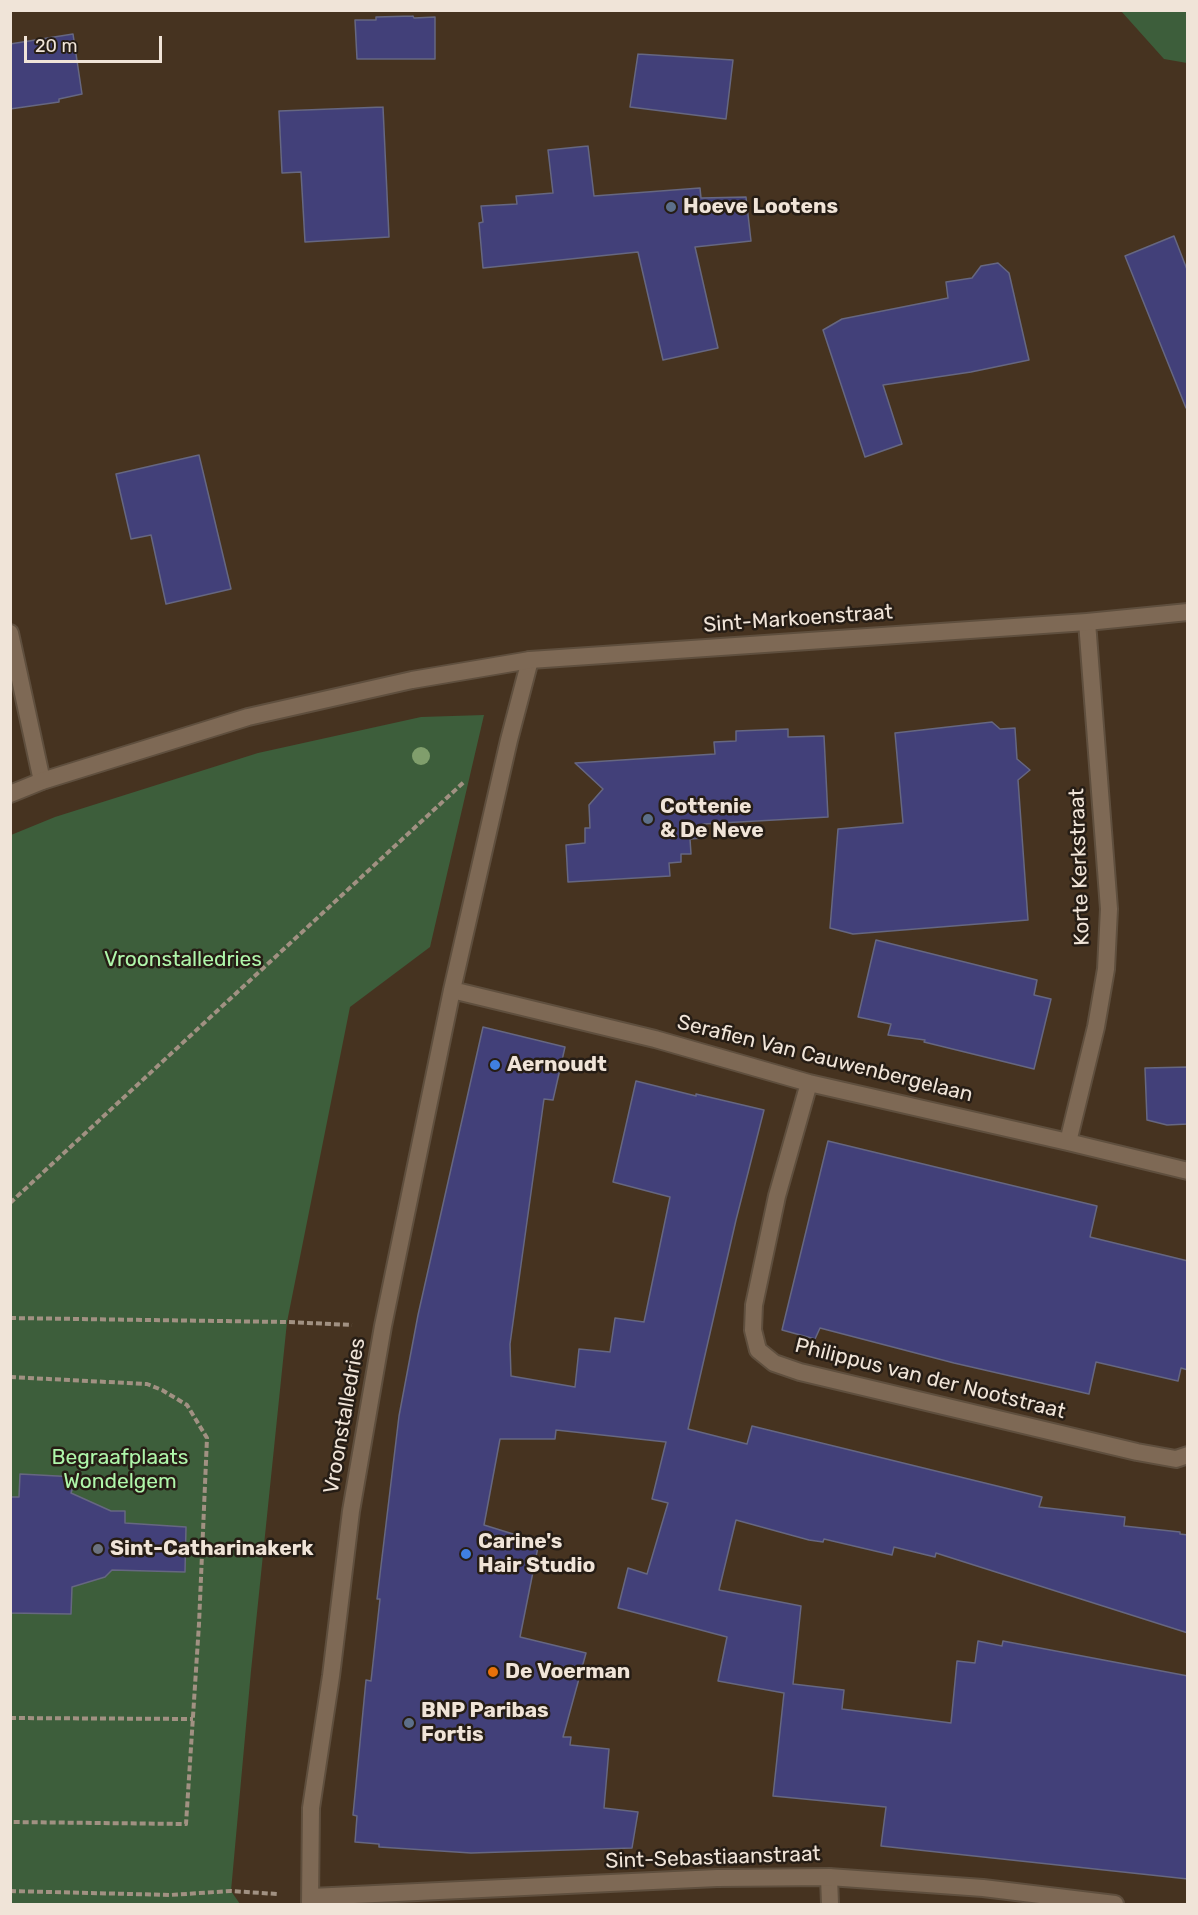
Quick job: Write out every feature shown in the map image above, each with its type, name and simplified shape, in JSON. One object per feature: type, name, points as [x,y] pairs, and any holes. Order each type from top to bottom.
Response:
[{"type":"street","name":"Sint-Markoenstraat","points":[[42,781],[248,717],[412,680],[530,660],[1087,622],[1188,612]]},
{"type":"street","name":"Korte Kerkstraat","points":[[1068,1142],[1096,1027],[1106,969],[1109,909],[1087,622]]},
{"type":"street","points":[[10,633],[42,781],[10,794]]},
{"type":"street","name":"Vroonstalledries","points":[[311,1900],[311,1808],[331,1676],[351,1511],[383,1326],[452,990],[509,741],[530,660]]},
{"type":"street","name":"Serafien Van Cauwenbergelaan","points":[[452,990],[655,1039],[809,1083],[1188,1172]]},
{"type":"street","name":"Philippus van der Nootstraat","points":[[809,1083],[777,1196],[754,1305],[753,1330],[758,1350],[774,1363],[800,1372],[1137,1452],[1176,1459],[1188,1455]]},
{"type":"street","points":[[829,1876],[830,1905]]},
{"type":"street","name":"Sint-Sebastiaanstraat","points":[[311,1900],[717,1878],[829,1876],[983,1888],[1115,1905]]},
{"type":"path","points":[[10,1203],[465,781]]},
{"type":"path","points":[[10,1318],[286,1322],[383,1326]]},
{"type":"path","points":[[10,1377],[147,1384],[187,1405],[207,1438],[200,1612],[186,1824],[10,1822]]},
{"type":"path","points":[[10,1718],[193,1719]]},
{"type":"path","points":[[10,1890],[170,1894],[231,1891],[311,1900]]},
{"type":"green space","points":[[1121,11],[1187,11],[1187,63],[1164,59]]},
{"type":"green space","name":"Vroonstalledries","points":[[484,715],[430,947],[350,1007],[287,1322],[231,1891],[240,1904],[11,1904],[11,835],[55,817],[258,753],[421,717]]},
{"type":"building","points":[[413,16],[414,18],[435,17],[435,59],[357,59],[355,20]]},
{"type":"building","points":[[73,34],[82,94],[59,99],[59,102],[10,109],[10,44]]},
{"type":"building","points":[[638,54],[733,60],[726,119],[630,107]]},
{"type":"building","points":[[383,107],[389,237],[305,242],[301,172],[282,173],[279,111]]},
{"type":"building","name":"Hoeve Lootens","points":[[588,146],[594,196],[700,188],[701,198],[746,197],[751,241],[695,247],[718,348],[663,360],[638,252],[483,268],[479,223],[483,222],[481,206],[517,204],[516,196],[553,193],[548,150]]},
{"type":"building","points":[[1174,236],[1188,272],[1188,407],[1186,408],[1125,256]]},
{"type":"building","points":[[998,263],[1009,273],[1029,360],[971,372],[883,385],[902,444],[865,457],[823,330],[842,319],[948,298],[946,282],[972,278],[981,266]]},
{"type":"building","points":[[199,455],[231,589],[166,604],[151,535],[131,539],[116,474]]},
{"type":"building","points":[[992,722],[1000,729],[1015,728],[1017,759],[1030,770],[1018,780],[1028,920],[853,934],[830,928],[838,829],[903,823],[895,733]]},
{"type":"building","points":[[788,729],[788,737],[824,736],[828,817],[703,824],[704,838],[690,839],[691,854],[681,854],[681,862],[669,863],[670,876],[568,882],[566,845],[585,843],[585,828],[590,828],[589,805],[603,789],[575,763],[715,754],[714,742],[736,741],[736,731]]},
{"type":"building","points":[[876,940],[1037,980],[1034,995],[1051,999],[1034,1069],[924,1042],[925,1040],[888,1035],[891,1024],[858,1017]]},
{"type":"building","points":[[483,1027],[565,1047],[553,1100],[544,1099],[510,1344],[511,1376],[575,1387],[579,1349],[610,1352],[615,1318],[644,1322],[670,1197],[613,1182],[636,1081],[696,1096],[696,1094],[764,1110],[688,1429],[747,1444],[752,1426],[1042,1497],[1039,1507],[1125,1517],[1124,1526],[1180,1532],[1180,1534],[1188,1535],[1188,1633],[936,1553],[935,1557],[894,1547],[892,1555],[824,1539],[823,1542],[809,1540],[736,1520],[719,1590],[801,1606],[793,1684],[844,1690],[842,1709],[951,1723],[957,1661],[975,1663],[978,1641],[1002,1646],[1003,1641],[1188,1676],[1188,1879],[881,1846],[886,1807],[773,1796],[784,1693],[718,1681],[727,1637],[618,1608],[628,1568],[647,1574],[668,1503],[652,1499],[666,1442],[556,1430],[555,1439],[500,1439],[484,1525],[539,1542],[520,1637],[586,1653],[563,1737],[571,1737],[570,1745],[609,1749],[604,1808],[638,1812],[632,1848],[471,1853],[379,1847],[379,1844],[355,1842],[357,1816],[353,1815],[366,1680],[371,1681],[380,1599],[377,1599],[399,1416],[418,1315]]},
{"type":"building","points":[[1188,1067],[1188,1124],[1167,1125],[1147,1120],[1145,1068]]},
{"type":"building","points":[[828,1141],[1097,1206],[1090,1237],[1188,1261],[1188,1370],[1181,1368],[1178,1381],[1096,1362],[1089,1394],[954,1363],[820,1328],[815,1339],[782,1330]]},
{"type":"building","name":"Sint-Catharinakerk","points":[[20,1474],[76,1477],[71,1493],[111,1511],[125,1511],[125,1523],[186,1527],[185,1572],[112,1570],[105,1577],[72,1587],[71,1614],[10,1613],[10,1497],[19,1497]]},
{"type":"place","name":"Hoeve Lootens","points":[[671,207]]},
{"type":"place","name":"Cottenie & De Neve","points":[[648,819]]},
{"type":"place","name":"Aernoudt","points":[[495,1065]]},
{"type":"place","name":"Sint-Catharinakerk","points":[[98,1549]]},
{"type":"place","name":"Carine's Hair Studio","points":[[466,1554]]},
{"type":"place","name":"De Voerman","points":[[493,1672]]},
{"type":"place","name":"BNP Paribas Fortis","points":[[409,1723]]},
{"type":"park label","name":"Begraafplaats Wondelgem","points":[[120,1470]]}]
